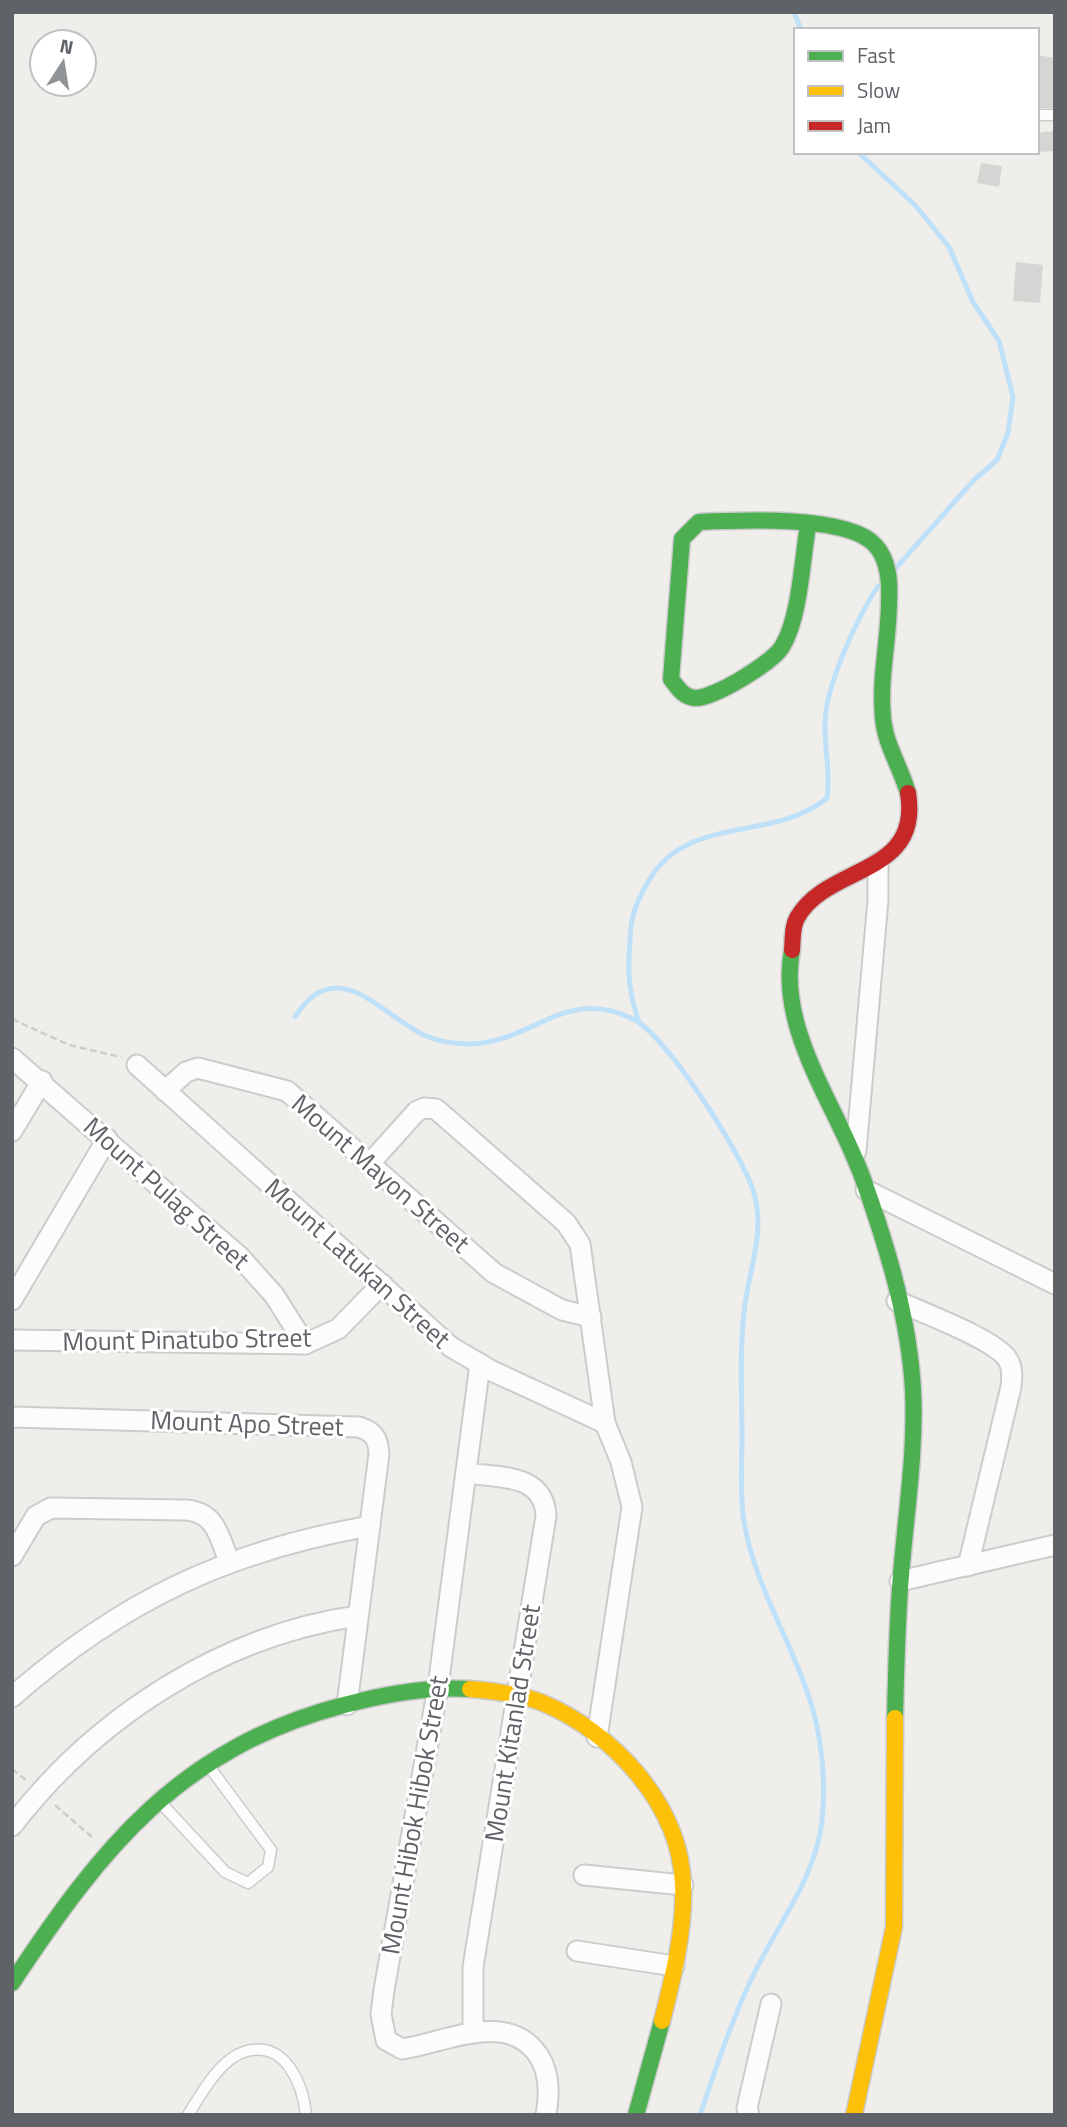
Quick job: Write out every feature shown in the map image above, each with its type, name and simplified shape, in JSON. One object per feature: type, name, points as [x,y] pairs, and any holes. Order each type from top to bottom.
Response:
[{"type":"street","points":[[808,526],[793,614],[783,646],[762,667],[711,696],[694,698],[682,694],[671,679],[680,552],[682,539],[689,528],[699,522],[713,520],[808,526],[850,530],[866,537],[879,549],[887,567],[889,608],[880,668],[881,705],[884,730],[905,780],[909,817],[906,833],[894,850],[878,863],[806,904],[795,921],[788,977],[792,1013],[855,1156],[866,1190],[910,1358],[914,1427],[900,1581],[896,1678],[897,1883],[893,1941],[884,1986],[857,2082],[854,2115]]},
{"type":"street","points":[[855,1156],[878,900],[878,863]]},
{"type":"street","name":"Mount Pulag Street","points":[[12,1058],[42,1081],[258,1275],[305,1344]]},
{"type":"street","name":"Mount Latukan Street","points":[[137,1065],[451,1347],[480,1364],[605,1423]]},
{"type":"street","name":"Mount Mayon Street","points":[[166,1091],[186,1072],[198,1068],[280,1087],[296,1096],[510,1284],[562,1310],[590,1317]]},
{"type":"street","points":[[12,1131],[42,1081]]},
{"type":"street","points":[[370,1162],[417,1111],[430,1108],[442,1112],[574,1233],[583,1257],[605,1423],[621,1462],[632,1507],[597,1737]]},
{"type":"street","points":[[12,1300],[107,1139]]},
{"type":"street","points":[[866,1190],[1055,1284]]},
{"type":"street","name":"Mount Pinatubo Street","points":[[12,1340],[305,1344],[338,1329],[382,1284]]},
{"type":"street","points":[[897,1301],[980,1339],[1003,1353],[1010,1362],[1011,1387],[968,1566]]},
{"type":"street","name":"Mount Hibok Hibok Street","points":[[480,1364],[438,1687],[383,1990],[382,2027],[386,2040],[402,2049],[472,2033],[494,2031],[511,2034],[530,2045],[543,2062],[548,2080],[546,2115]]},
{"type":"street","name":"Mount Apo Street","points":[[12,1417],[359,1427],[370,1431],[379,1445],[347,1705]]},
{"type":"street","name":"Mount Kitanlad Street","points":[[466,1473],[531,1483],[546,1504],[473,1967],[472,2033]]},
{"type":"street","points":[[12,1556],[32,1522],[42,1511],[51,1508],[186,1510],[202,1512],[214,1523],[229,1562]]},
{"type":"street","points":[[12,1697],[71,1648],[146,1599],[229,1562],[286,1544],[370,1526]]},
{"type":"street","points":[[900,1581],[1055,1545]]},
{"type":"street","points":[[12,1826],[40,1793],[95,1740],[165,1687],[249,1645],[307,1627],[358,1616]]},
{"type":"street","points":[[12,1983],[64,1906],[108,1851],[159,1800],[206,1763],[253,1739],[347,1705],[438,1687],[517,1695],[561,1712],[597,1737],[635,1771],[656,1797],[673,1830],[681,1856],[683,1885],[674,1966],[636,2115]]},
{"type":"street","points":[[584,1875],[683,1885]]},
{"type":"street","points":[[577,1951],[674,1966]]},
{"type":"street","points":[[746,2112],[771,2004]]},
{"type":"lane","points":[[1042,115],[1055,115]]},
{"type":"lane","points":[[159,1800],[225,1872],[248,1883],[268,1867],[271,1850],[206,1763]]},
{"type":"lane","points":[[188,2115],[206,2086],[230,2061],[246,2051],[279,2057],[291,2069],[301,2084],[306,2115]]},
{"type":"path","points":[[12,1019],[69,1045],[122,1058],[137,1065]]},
{"type":"path","points":[[12,1769],[108,1851]]},
{"type":"building","points":[[1039,55],[1055,58],[1055,108],[1039,108]]},
{"type":"building","points":[[1055,131],[1055,151],[1039,152],[1039,133]]},
{"type":"building","points":[[981,163],[1002,166],[999,187],[977,183]]},
{"type":"building","points":[[1016,262],[1043,265],[1040,303],[1013,301]]},
{"type":"waterway","points":[[794,12],[800,28]]},
{"type":"waterway","points":[[860,154],[916,206],[949,247],[973,302],[999,341],[1013,397],[1008,433],[997,460],[974,480],[895,569]]},
{"type":"waterway","points":[[639,1022],[630,986],[629,952],[633,915],[648,882],[665,860],[685,846],[708,837],[782,820],[805,812],[827,798],[825,722],[831,690],[852,633],[878,586]]},
{"type":"waterway","points":[[295,1017],[311,998],[327,989],[343,989],[360,994],[426,1036],[454,1043],[494,1041],[551,1018],[588,1009],[609,1010],[633,1019],[647,1030],[683,1071],[719,1124],[753,1190],[757,1205],[758,1233],[745,1305],[741,1354],[743,1515],[754,1563],[801,1674],[813,1712],[822,1759],[823,1806],[819,1839],[808,1872],[747,1989],[700,2115]]},
{"type":"traffic: fast","points":[[808,526],[793,621],[782,647],[776,654],[742,679],[703,697],[687,696],[671,679],[682,539],[699,522],[818,524],[861,535],[880,551],[888,572],[889,616],[882,688],[883,718],[884,728],[908,793]]},
{"type":"traffic: fast","points":[[792,950],[790,980],[793,1010],[801,1039],[852,1151],[872,1204],[896,1283],[911,1363],[913,1436],[900,1593],[895,1718]]},
{"type":"traffic: fast","points":[[12,1983],[79,1888],[113,1847],[150,1809],[191,1776],[236,1747],[286,1724],[375,1697],[438,1689],[470,1689]]},
{"type":"traffic: fast","points":[[636,2115],[662,2021]]},
{"type":"traffic: slow","points":[[470,1689],[525,1697],[569,1716],[618,1753],[656,1800],[670,1827],[679,1855],[683,1884],[680,1936],[662,2021]]},
{"type":"traffic: slow","points":[[854,2115],[894,1927],[895,1718]]},
{"type":"traffic: jam","points":[[792,950],[795,922],[811,901],[887,855],[901,840],[908,820],[908,793]]}]
